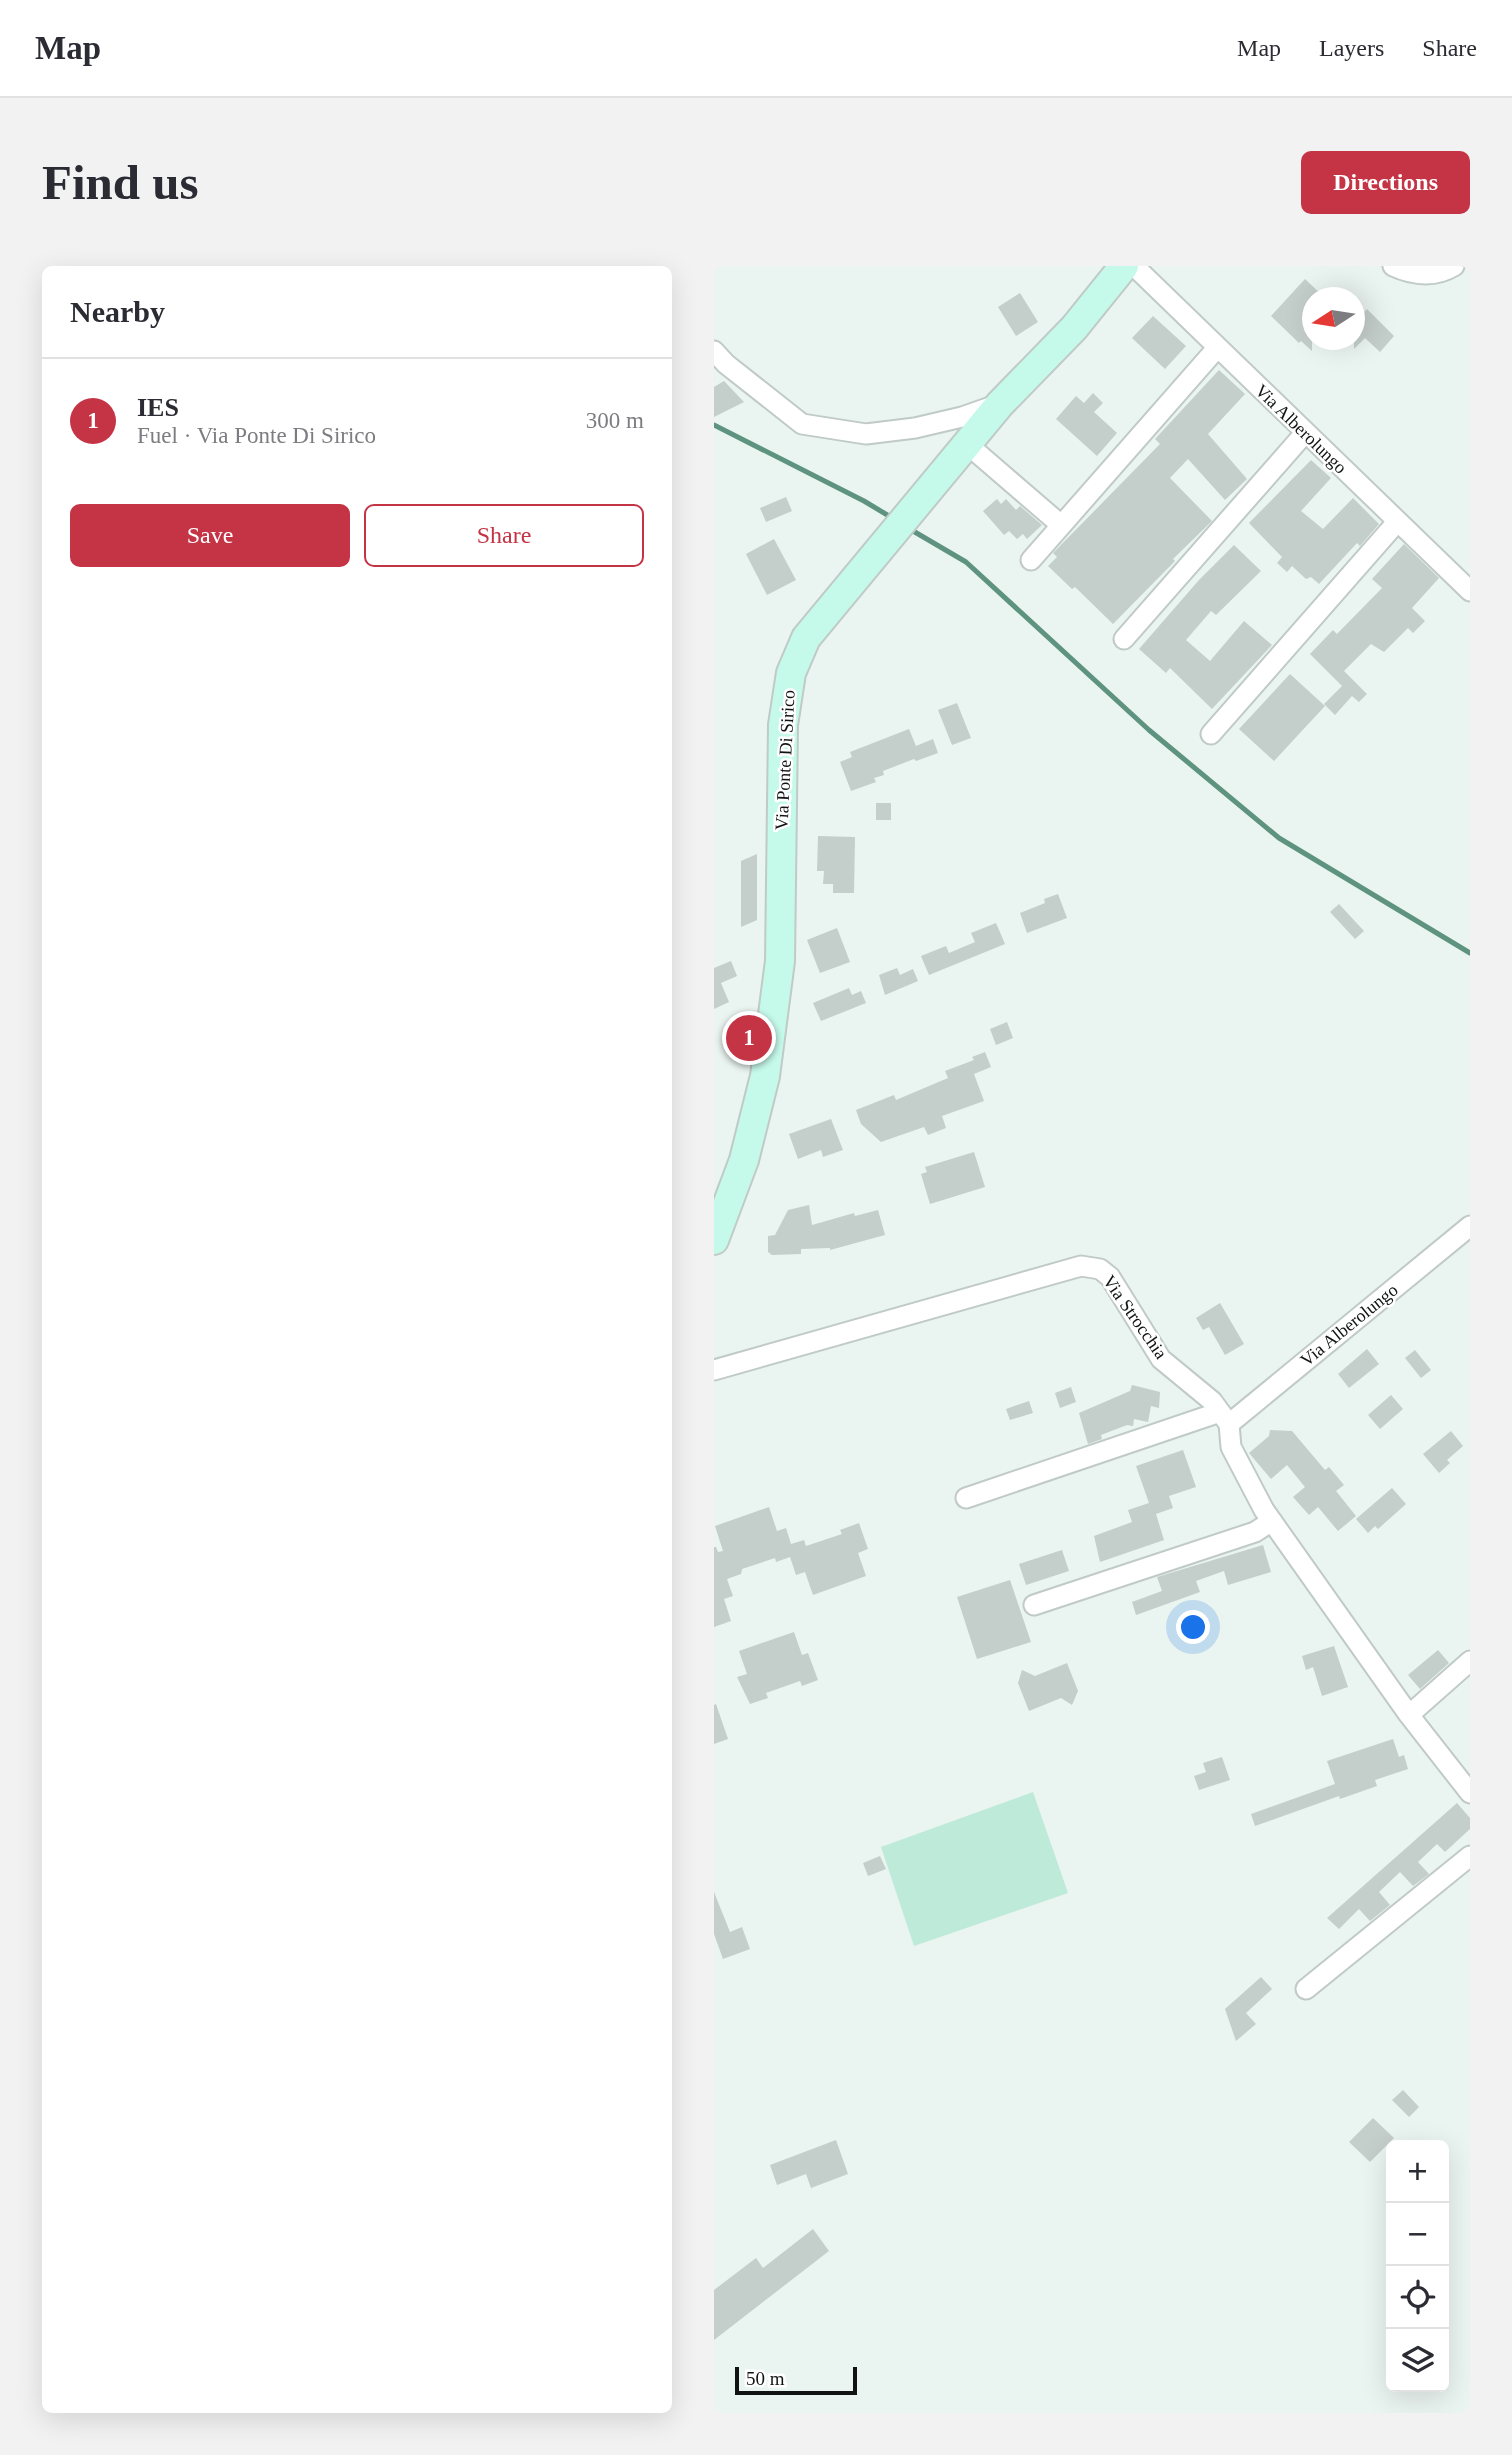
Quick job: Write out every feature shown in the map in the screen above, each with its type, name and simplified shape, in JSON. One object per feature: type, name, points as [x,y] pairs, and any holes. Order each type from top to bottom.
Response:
[{"type":"street","name":"Via Ponte Di Sirico","points":[[714,1240],[744,1160],[765,1076],[780,961],[783,725],[791,673],[806,638],[870,559],[1000,404],[1074,328],[1124,266]]},
{"type":"street","name":"Via Alberolungo","points":[[1134,266],[1470,591]]},
{"type":"street","points":[[1393,266],[1425,275],[1436,274],[1454,266]]},
{"type":"street","points":[[1031,560],[1217,348]]},
{"type":"street","points":[[714,351],[726,364],[802,424],[866,434],[915,428],[962,417],[1000,404]]},
{"type":"street","points":[[1124,639],[1305,433]]},
{"type":"street","points":[[967,444],[1061,525]]},
{"type":"street","points":[[1211,734],[1397,522]]},
{"type":"street","name":"Via Alberolungo","points":[[1224,1418],[1470,1226]]},
{"type":"street","name":"Via Strocchia","points":[[714,1370],[1088,1266],[1100,1269],[1110,1276],[1161,1359],[1212,1401],[1224,1418]]},
{"type":"street","points":[[966,1498],[1224,1418],[1231,1447],[1272,1521],[1409,1714],[1470,1793]]},
{"type":"street","points":[[1034,1605],[1255,1532],[1272,1521]]},
{"type":"street","points":[[1409,1714],[1470,1661]]},
{"type":"street","points":[[1306,1989],[1470,1856]]},
{"type":"green space","points":[[1033,1792],[1068,1893],[914,1946],[881,1847]]},
{"type":"building","points":[[1305,279],[1313,287],[1302,287],[1302,342],[1299,343],[1271,316]]},
{"type":"building","points":[[1020,293],[1038,322],[1016,336],[998,307]]},
{"type":"building","points":[[1367,309],[1394,336],[1380,352],[1365,338]]},
{"type":"building","points":[[1153,316],[1186,346],[1165,369],[1132,338]]},
{"type":"building","points":[[1219,370],[1245,394],[1208,434],[1247,479],[1225,500],[1188,459],[1170,478],[1212,521],[1113,624],[1075,587],[1072,589],[1048,566],[1057,557],[1053,553],[1160,444],[1155,439]]},
{"type":"building","points":[[724,381],[744,402],[714,417],[714,387]]},
{"type":"building","points":[[1093,393],[1103,403],[1094,412],[1117,433],[1097,456],[1056,419],[1076,396],[1084,403]]},
{"type":"building","points":[[1311,460],[1331,478],[1301,511],[1323,529],[1353,498],[1379,524],[1360,546],[1357,543],[1319,584],[1311,577],[1306,579],[1292,566],[1287,572],[1277,563],[1282,557],[1249,523]]},
{"type":"building","points":[[786,497],[792,511],[766,522],[760,508]]},
{"type":"building","points":[[997,499],[1001,504],[1006,499],[1016,510],[1020,506],[1042,525],[1027,539],[1023,534],[1017,539],[1009,531],[1004,535],[983,511]]},
{"type":"building","points":[[774,539],[796,580],[767,595],[746,554]]},
{"type":"building","points":[[1404,544],[1439,578],[1412,608],[1425,621],[1413,633],[1408,628],[1384,652],[1371,644],[1344,671],[1367,694],[1359,702],[1352,696],[1335,715],[1324,704],[1342,686],[1310,654],[1333,630],[1337,634],[1382,588],[1372,579]]},
{"type":"building","points":[[1234,545],[1261,571],[1216,615],[1211,611],[1186,640],[1210,661],[1244,621],[1272,645],[1212,709],[1170,668],[1166,673],[1139,649],[1199,580]]},
{"type":"building","points":[[1290,674],[1325,706],[1274,761],[1239,729]]},
{"type":"building","points":[[957,703],[971,738],[952,745],[938,710]]},
{"type":"building","points":[[909,729],[916,746],[933,739],[938,753],[883,771],[884,775],[874,778],[876,782],[851,791],[840,762],[852,757],[850,752]]},
{"type":"building","points":[[876,803],[891,803],[891,820],[876,820]]},
{"type":"building","points":[[818,836],[855,837],[854,893],[833,893],[833,884],[823,884],[824,871],[817,871]]},
{"type":"building","points":[[757,854],[757,920],[741,927],[741,861]]},
{"type":"building","points":[[1058,894],[1067,918],[1027,933],[1020,913],[1045,903],[1044,899]]},
{"type":"building","points":[[1339,904],[1364,931],[1355,939],[1330,912]]},
{"type":"building","points":[[996,923],[1005,944],[929,975],[921,956],[946,946],[949,953],[975,942],[971,933]]},
{"type":"building","points":[[837,928],[850,962],[820,973],[807,940]]},
{"type":"building","points":[[731,961],[737,976],[721,983],[729,1002],[714,1009],[714,968]]},
{"type":"building","points":[[897,968],[900,975],[913,969],[918,981],[885,995],[879,975]]},
{"type":"building","points":[[849,988],[852,995],[861,991],[866,1003],[821,1021],[813,1003]]},
{"type":"building","points":[[737,1018],[752,1020],[746,1058],[732,1056]]},
{"type":"building","points":[[1007,1022],[1013,1038],[996,1045],[990,1029]]},
{"type":"building","points":[[985,1052],[991,1067],[974,1074],[984,1101],[942,1116],[946,1128],[928,1135],[924,1127],[881,1142],[861,1124],[856,1110],[894,1095],[896,1100],[948,1078],[945,1071],[974,1060],[972,1057]]},
{"type":"building","points":[[831,1119],[843,1150],[823,1157],[821,1150],[798,1159],[789,1134]]},
{"type":"building","points":[[974,1152],[985,1187],[930,1204],[921,1174],[927,1172],[925,1167]]},
{"type":"building","points":[[809,1205],[812,1225],[854,1213],[855,1216],[878,1210],[885,1235],[830,1250],[801,1249],[801,1254],[772,1255],[768,1252],[768,1236],[775,1235],[788,1210]]},
{"type":"building","points":[[1220,1303],[1244,1344],[1225,1355],[1209,1327],[1203,1330],[1196,1318]]},
{"type":"building","points":[[1367,1349],[1379,1364],[1349,1388],[1338,1374]]},
{"type":"building","points":[[1415,1350],[1431,1370],[1421,1378],[1405,1358]]},
{"type":"building","points":[[1132,1385],[1160,1392],[1159,1408],[1151,1406],[1148,1422],[1134,1419],[1133,1426],[1127,1425],[1101,1435],[1102,1439],[1088,1444],[1079,1413],[1130,1391]]},
{"type":"building","points":[[1071,1387],[1076,1402],[1060,1408],[1055,1393]]},
{"type":"building","points":[[1391,1395],[1403,1409],[1380,1429],[1368,1415]]},
{"type":"building","points":[[1029,1401],[1033,1413],[1010,1420],[1006,1409]]},
{"type":"building","points":[[1270,1430],[1292,1431],[1325,1470],[1329,1467],[1344,1485],[1336,1491],[1356,1516],[1338,1531],[1318,1507],[1309,1515],[1293,1497],[1305,1487],[1287,1465],[1271,1479],[1249,1453],[1269,1436]]},
{"type":"building","points":[[1451,1431],[1463,1446],[1447,1460],[1450,1463],[1439,1473],[1423,1454]]},
{"type":"building","points":[[1183,1450],[1196,1487],[1169,1496],[1173,1508],[1156,1514],[1164,1540],[1100,1562],[1094,1536],[1132,1522],[1128,1510],[1149,1503],[1136,1466]]},
{"type":"building","points":[[1392,1488],[1406,1504],[1378,1529],[1375,1526],[1368,1533],[1356,1519]]},
{"type":"building","points":[[769,1507],[777,1531],[786,1528],[791,1544],[804,1540],[806,1546],[842,1534],[840,1530],[859,1523],[868,1549],[858,1553],[866,1576],[813,1595],[805,1572],[796,1575],[790,1557],[776,1562],[775,1558],[742,1569],[741,1574],[727,1579],[733,1596],[724,1599],[731,1621],[714,1627],[714,1547],[718,1552],[723,1551],[715,1526]]},
{"type":"building","points":[[1263,1545],[1271,1572],[1228,1585],[1224,1571],[1196,1581],[1200,1592],[1136,1615],[1132,1602],[1162,1591],[1157,1577]]},
{"type":"building","points":[[1062,1550],[1069,1571],[1026,1585],[1019,1564]]},
{"type":"building","points":[[1010,1580],[1031,1642],[977,1659],[957,1597]]},
{"type":"building","points":[[794,1632],[802,1655],[808,1653],[818,1680],[802,1686],[800,1681],[766,1693],[768,1698],[750,1704],[737,1677],[747,1674],[739,1651]]},
{"type":"building","points":[[1334,1646],[1348,1687],[1322,1696],[1313,1667],[1306,1670],[1302,1656]]},
{"type":"building","points":[[1438,1650],[1449,1663],[1420,1689],[1408,1675]]},
{"type":"building","points":[[1067,1663],[1078,1691],[1072,1705],[1061,1698],[1029,1711],[1018,1683],[1022,1670],[1035,1676]]},
{"type":"building","points":[[716,1704],[728,1739],[714,1744],[714,1705]]},
{"type":"building","points":[[1393,1739],[1399,1757],[1404,1755],[1408,1769],[1375,1780],[1377,1786],[1340,1799],[1339,1796],[1255,1826],[1251,1814],[1335,1784],[1327,1761]]},
{"type":"building","points":[[1222,1757],[1230,1780],[1199,1790],[1194,1776],[1206,1772],[1203,1763]]},
{"type":"building","points":[[1457,1803],[1470,1818],[1470,1829],[1445,1852],[1437,1844],[1418,1862],[1429,1874],[1413,1886],[1400,1872],[1379,1892],[1390,1905],[1370,1921],[1359,1909],[1339,1929],[1327,1918]]},
{"type":"building","points":[[880,1856],[886,1869],[868,1876],[863,1863]]},
{"type":"building","points":[[714,1892],[730,1932],[742,1927],[750,1949],[723,1959],[714,1934]]},
{"type":"building","points":[[1261,1977],[1272,1989],[1246,2013],[1256,2024],[1236,2041],[1225,2009]]},
{"type":"building","points":[[1403,2090],[1419,2107],[1409,2117],[1392,2100]]},
{"type":"building","points":[[1373,2118],[1394,2138],[1386,2140],[1386,2146],[1370,2162],[1349,2142]]},
{"type":"building","points":[[836,2140],[848,2174],[811,2188],[806,2174],[777,2185],[770,2165]]},
{"type":"building","points":[[813,2229],[829,2251],[714,2340],[714,2290],[756,2258],[763,2268]]},
{"type":"waterway","points":[[714,425],[894,519]]},
{"type":"waterway","points":[[908,528],[966,562],[1149,730],[1279,838],[1470,953]]},
{"type":"place","name":"IES","points":[[749,1038]]}]
